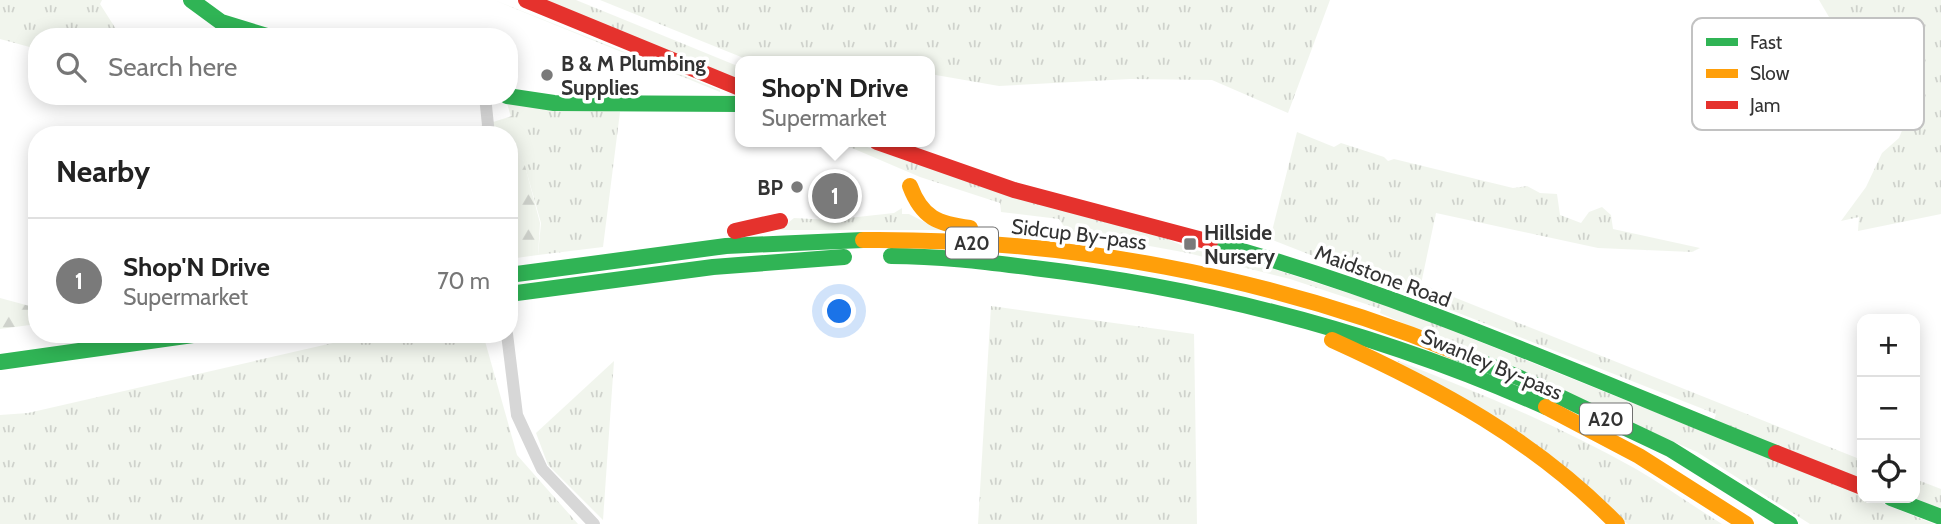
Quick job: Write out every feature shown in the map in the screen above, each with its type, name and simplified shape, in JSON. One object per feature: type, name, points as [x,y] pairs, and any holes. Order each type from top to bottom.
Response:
[{"type":"main road","points":[[191,0],[221,22],[241,28]]},
{"type":"main road","points":[[526,0],[735,86]]},
{"type":"main road","points":[[518,98],[554,103],[735,104]]},
{"type":"main road","name":"Maidstone Road","points":[[891,147],[988,182],[1265,257],[1401,303],[1857,485]]},
{"type":"main road","points":[[909,186],[916,208],[925,218],[939,224],[1074,243],[1150,264]]},
{"type":"main road","points":[[559,267],[636,247],[764,227],[780,221]]},
{"type":"main road","name":"Sidcup By-pass","points":[[518,274],[785,241],[944,240],[1037,248],[1150,264],[1291,295],[1413,334]]},
{"type":"main road","name":"Sidcup By-pass","points":[[518,293],[765,262],[901,256],[1000,264],[1176,288],[1290,313],[1402,348]]},
{"type":"main road","name":"A20","points":[[1176,288],[1228,308],[1327,337],[1397,369],[1516,436],[1574,481],[1617,524]]},
{"type":"main road","name":"Swanley By-pass","points":[[1413,334],[1522,377],[1691,461],[1790,524]]},
{"type":"main road","points":[[0,346],[28,342]]},
{"type":"main road","points":[[0,362],[136,343]]},
{"type":"main road","name":"Swanley By-pass","points":[[1402,348],[1529,398],[1664,471],[1746,524]]},
{"type":"main road","points":[[1904,503],[1941,517]]},
{"type":"street","points":[[486,105],[488,126]]},
{"type":"street","points":[[508,343],[517,415],[542,469],[594,524]]},
{"type":"green space","points":[[0,0],[102,0],[100,4],[115,28],[28,28],[28,47],[0,39]]},
{"type":"green space","points":[[494,0],[720,90],[720,92]]},
{"type":"green space","points":[[544,0],[576,0],[735,65],[735,80]]},
{"type":"green space","points":[[600,0],[1330,0],[1288,113],[1212,80],[1130,79],[999,86],[935,75],[935,56],[739,56]]},
{"type":"green space","points":[[1819,0],[1941,0],[1941,214],[1858,231],[1859,217],[1841,221],[1866,187],[1882,153],[1899,138],[1902,130],[1924,130],[1924,18],[1829,17]]},
{"type":"green space","points":[[508,105],[620,112],[603,247],[538,255],[541,223],[518,142],[518,126],[514,126]]},
{"type":"green space","points":[[512,116],[515,126],[480,126]]},
{"type":"green space","points":[[1297,132],[1334,147],[1341,143],[1384,157],[1388,161],[1394,159],[1513,188],[1527,186],[1540,193],[1557,194],[1560,215],[1581,223],[1589,212],[1602,207],[1611,215],[1613,229],[1700,248],[1692,252],[1598,248],[1436,213],[1421,284],[1857,458],[1857,477],[1714,421],[1716,414],[1270,239]]},
{"type":"green space","points":[[518,139],[540,223],[538,255],[518,258]]},
{"type":"green space","points":[[850,147],[867,147],[1163,237],[1190,249],[1245,260],[1398,309],[1857,493],[1857,503],[1882,503],[1934,524],[1810,524],[1697,452],[1380,313],[1381,309],[1290,279],[1188,253],[1067,231],[1059,219],[1001,212],[1000,203],[920,177]]},
{"type":"green space","points":[[902,208],[902,214],[909,214],[940,230],[765,230],[784,226],[794,218],[830,220],[894,213]]},
{"type":"green space","points":[[0,298],[28,306],[28,325],[0,329]]},
{"type":"green space","points":[[991,306],[1194,334],[1197,524],[978,524]]},
{"type":"green space","points":[[333,343],[486,343],[517,455],[578,524],[0,524],[0,415],[28,413]]},
{"type":"green space","points":[[1396,360],[1488,397],[1578,438],[1636,469],[1722,524],[1628,524]]},
{"type":"green space","points":[[614,361],[603,520],[548,465],[536,433]]},
{"type":"green space","points":[[1920,481],[1941,489],[1941,510],[1920,500]]},
{"type":"traffic: fast","points":[[191,0],[221,22],[241,28]]},
{"type":"traffic: fast","points":[[518,98],[554,103],[735,104]]},
{"type":"traffic: fast","points":[[518,274],[726,246],[863,240]]},
{"type":"traffic: fast","points":[[1210,242],[1354,286],[1425,312],[1776,453]]},
{"type":"traffic: fast","points":[[891,256],[945,258],[1034,268],[1166,288],[1231,302],[1359,336],[1422,357],[1546,407]]},
{"type":"traffic: fast","points":[[518,293],[713,267],[844,257]]},
{"type":"traffic: fast","points":[[0,362],[136,343]]},
{"type":"traffic: fast","points":[[1456,352],[1520,378],[1670,449],[1790,524]]},
{"type":"traffic: fast","points":[[1904,503],[1941,517]]},
{"type":"traffic: slow","points":[[910,186],[920,206],[932,218],[970,228]]},
{"type":"traffic: slow","points":[[863,240],[1014,246],[1165,267],[1313,302],[1456,352]]},
{"type":"traffic: slow","points":[[1332,340],[1410,377],[1484,418],[1553,467],[1617,524]]},
{"type":"traffic: slow","points":[[1546,407],[1639,456],[1746,524]]},
{"type":"traffic: jam","points":[[526,0],[735,86]]},
{"type":"traffic: jam","points":[[891,147],[1014,190],[1210,242]]},
{"type":"traffic: jam","points":[[735,231],[780,221]]},
{"type":"traffic: jam","points":[[1776,453],[1857,485]]},
{"type":"place","name":"B & M Plumbing Supplies","points":[[547,75]]},
{"type":"place","name":"BP","points":[[797,187]]},
{"type":"place","name":"Shop'N Drive","points":[[835,196]]},
{"type":"place","name":"Hillside Nursery","points":[[1190,244]]}]
